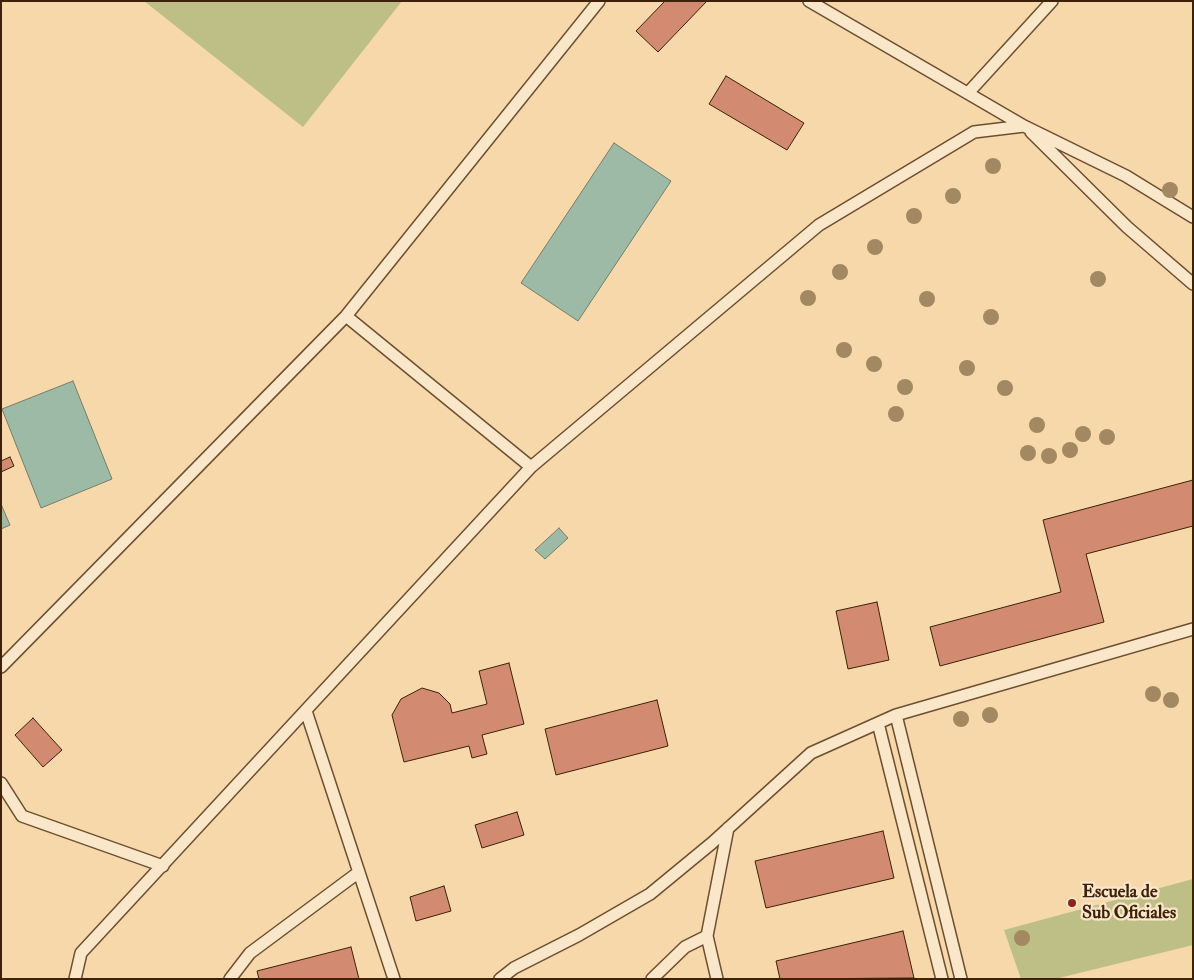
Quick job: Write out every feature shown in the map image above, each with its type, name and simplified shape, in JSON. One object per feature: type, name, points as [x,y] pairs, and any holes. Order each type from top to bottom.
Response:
[{"type":"lane","points":[[1,667],[346,316],[599,1]]},
{"type":"lane","points":[[809,1],[1024,126],[1126,176],[1193,217]]},
{"type":"lane","points":[[968,93],[1052,1]]},
{"type":"lane","points":[[1024,126],[1127,227],[1193,284]]},
{"type":"lane","points":[[75,979],[81,954],[531,467],[819,225],[974,132],[1024,126]]},
{"type":"lane","points":[[346,316],[531,467]]},
{"type":"lane","points":[[500,979],[514,968],[579,936],[650,894],[728,828],[810,753],[896,715],[1193,629]]},
{"type":"lane","points":[[306,711],[394,979]]},
{"type":"lane","points":[[896,715],[961,979]]},
{"type":"lane","points":[[878,723],[942,979]]},
{"type":"lane","points":[[1,784],[22,816],[163,866]]},
{"type":"lane","points":[[717,979],[707,936],[728,828]]},
{"type":"lane","points":[[230,979],[250,953],[359,872]]},
{"type":"lane","points":[[652,979],[685,947],[707,936]]},
{"type":"green space","points":[[144,1],[402,1],[303,127]]},
{"type":"green space","points":[[1193,879],[1193,945],[1055,979],[1021,979],[1004,930]]},
{"type":"shaded area","points":[[614,143],[671,181],[578,321],[521,283]]},
{"type":"shaded area","points":[[73,381],[112,479],[41,508],[2,409]]},
{"type":"shaded area","points":[[1,504],[10,525],[1,529]]},
{"type":"shaded area","points":[[559,528],[568,538],[545,559],[535,550]]},
{"type":"building","points":[[665,1],[707,1],[658,52],[636,31]]},
{"type":"building","points":[[726,76],[804,123],[787,150],[709,104]]},
{"type":"building","points":[[10,457],[14,466],[1,472],[1,461]]},
{"type":"building","points":[[1193,480],[1193,526],[1086,554],[1104,622],[940,666],[930,627],[1061,592],[1043,520]]},
{"type":"building","points":[[877,602],[889,660],[848,669],[836,611]]},
{"type":"building","points":[[509,663],[524,724],[482,735],[487,754],[472,758],[469,746],[404,762],[392,715],[401,699],[422,688],[439,693],[450,704],[452,713],[487,704],[479,671]]},
{"type":"building","points":[[657,700],[668,746],[556,775],[545,729]]},
{"type":"building","points":[[33,718],[62,750],[43,767],[15,735]]},
{"type":"building","points":[[517,812],[524,835],[482,848],[475,825]]},
{"type":"building","points":[[883,831],[894,878],[766,908],[755,861]]},
{"type":"building","points":[[444,886],[451,911],[416,921],[410,897]]},
{"type":"building","points":[[903,931],[914,978],[780,979],[776,961]]},
{"type":"building","points":[[351,947],[359,979],[259,979],[257,971]]},
{"type":"place","name":"Escuela de Sub Oficiales","points":[[1072,903]]}]
